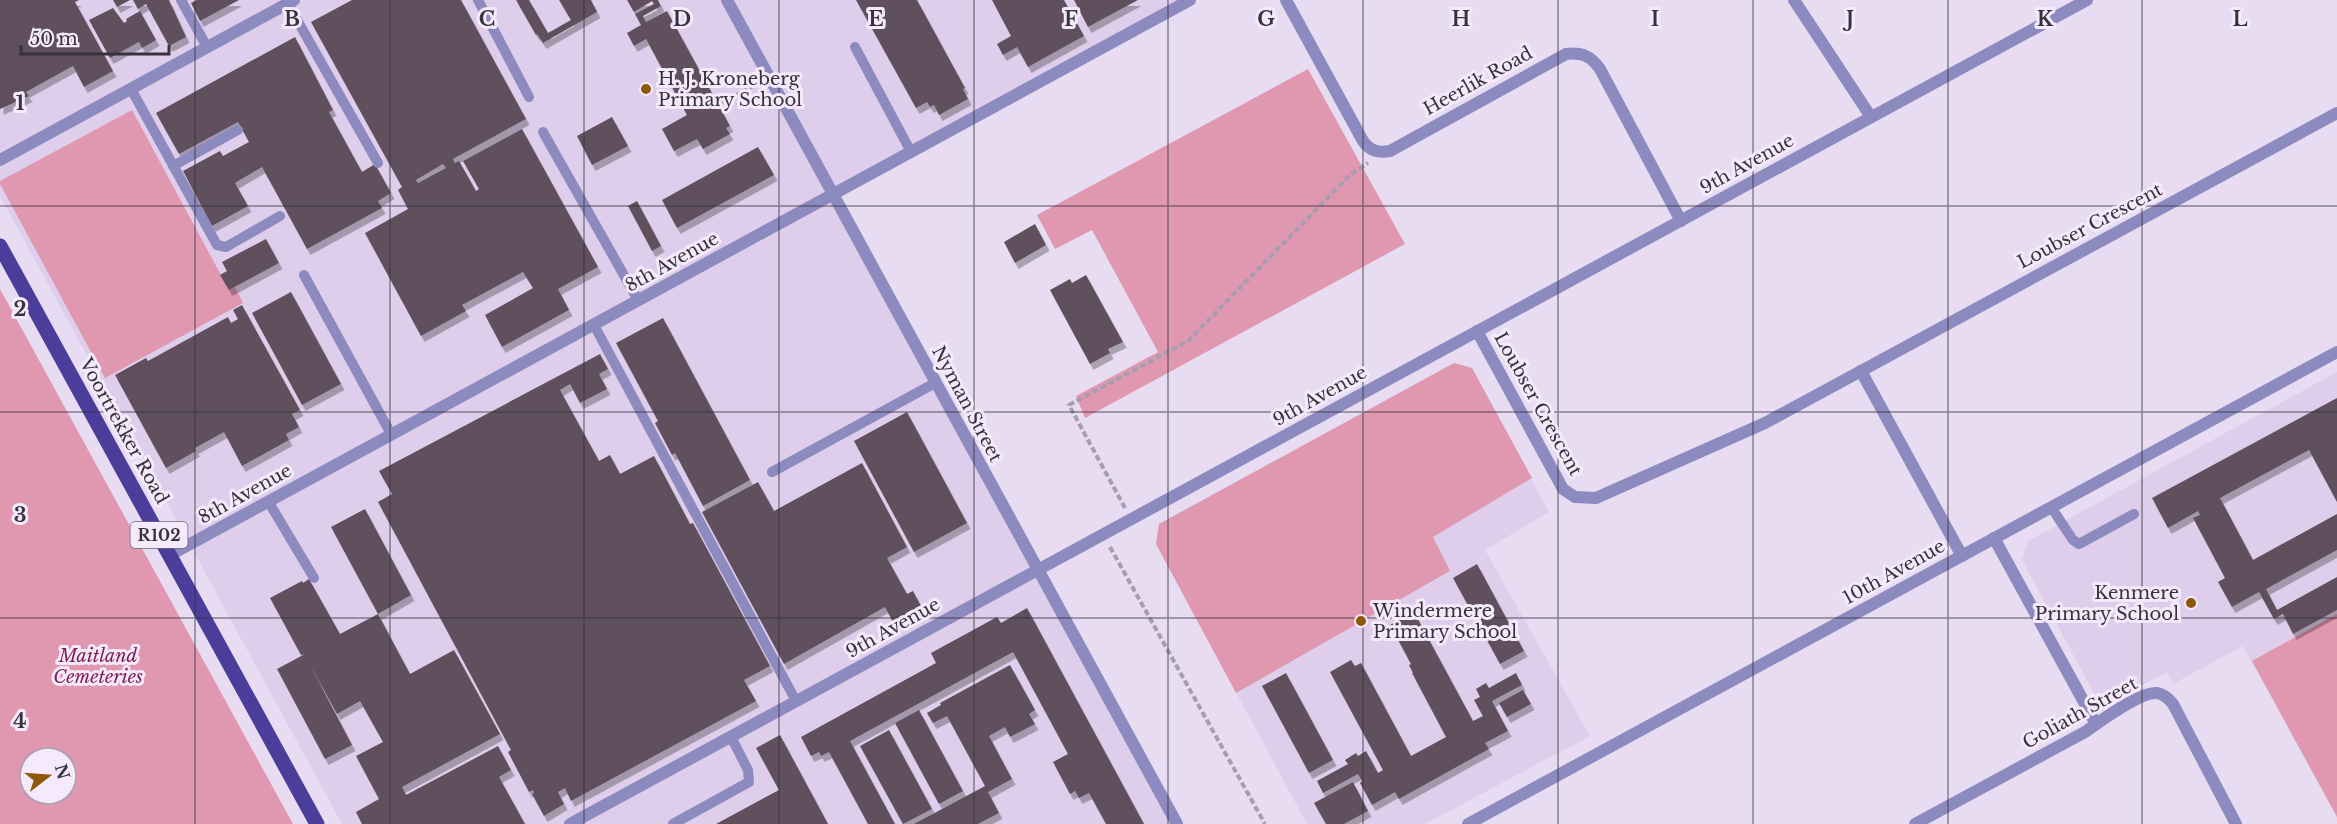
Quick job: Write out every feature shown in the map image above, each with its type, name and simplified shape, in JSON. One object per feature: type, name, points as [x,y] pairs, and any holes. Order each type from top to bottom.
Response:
[{"type":"main road","name":"Voortrekker Road","points":[[0,246],[317,824]]},
{"type":"street","name":"Nyman Street","points":[[728,0],[1177,824]]},
{"type":"street","name":"8th Avenue","points":[[170,555],[1190,0]]},
{"type":"street","points":[[1286,0],[1363,141],[1372,150],[1384,152]]},
{"type":"street","points":[[1794,0],[1871,117]]},
{"type":"street","name":"9th Avenue","points":[[570,824],[2087,0]]},
{"type":"street","points":[[0,160],[291,2]]},
{"type":"street","name":"Heerlik Road","points":[[1384,152],[1390,151],[1566,54],[1583,54],[1600,69],[1681,220]]},
{"type":"street","name":"Loubser Crescent","points":[[1477,331],[1559,482],[1569,493],[1582,499],[1602,496],[1765,423],[2337,113]]},
{"type":"street","name":"10th Avenue","points":[[1468,824],[2337,352]]},
{"type":"street","points":[[1861,371],[1962,556]]},
{"type":"street","points":[[1994,538],[2096,724]]},
{"type":"street","name":"Goliath Street","points":[[1915,824],[2085,732],[2110,714],[2146,695],[2157,693],[2168,699],[2236,824]]},
{"type":"lane","points":[[181,0],[207,47]]},
{"type":"lane","points":[[478,0],[529,97]]},
{"type":"lane","points":[[291,2],[378,163]]},
{"type":"lane","points":[[855,47],[911,152]]},
{"type":"lane","points":[[131,89],[219,247],[226,246],[280,216]]},
{"type":"lane","points":[[173,166],[238,130]]},
{"type":"lane","points":[[543,132],[638,300]]},
{"type":"lane","points":[[304,275],[391,434]]},
{"type":"lane","points":[[594,325],[796,701]]},
{"type":"lane","points":[[772,472],[935,383]]},
{"type":"lane","points":[[268,501],[314,578]]},
{"type":"lane","points":[[2051,507],[2073,540],[2079,544],[2134,514]]},
{"type":"lane","points":[[672,824],[749,782],[748,770],[731,737]]},
{"type":"path","points":[[718,105],[753,86],[754,70],[763,65]]},
{"type":"path","points":[[1131,519],[1069,405],[1188,341],[1351,174],[1384,152]]},
{"type":"path","points":[[1103,534],[1265,824]]},
{"type":"shaded area","points":[[0,0],[1190,0],[833,195],[1177,824],[342,824],[0,196]]},
{"type":"shaded area","name":"Windermere Primary School","points":[[1454,363],[1472,368],[1549,512],[1485,550],[1590,736],[1425,824],[1307,824],[1156,544],[1159,524]]},
{"type":"shaded area","name":"Kenmere Primary School","points":[[2337,372],[2337,817],[2243,646],[2173,684],[2167,672],[2114,700],[2095,695],[2022,560],[2028,541]]},
{"type":"green space","points":[[1308,69],[1405,244],[1085,418],[1076,396],[1158,352],[1092,230],[1055,249],[1037,215]]},
{"type":"green space","points":[[132,110],[229,290],[235,287],[243,303],[105,378],[0,181]]},
{"type":"green space","name":"Maitland Cemeteries","points":[[0,289],[293,824],[0,824]]},
{"type":"green space","points":[[1454,363],[1472,368],[1532,478],[1433,537],[1450,571],[1236,693],[1156,544],[1159,524]]},
{"type":"green space","points":[[2337,614],[2337,817],[2252,661]]},
{"type":"building","points":[[0,0],[79,0],[75,2],[113,71],[84,87],[73,66],[26,92],[29,96],[0,109]]},
{"type":"building","points":[[113,0],[130,0],[117,7]]},
{"type":"building","points":[[133,0],[169,0],[186,37],[169,46],[146,4],[138,9]]},
{"type":"building","points":[[197,0],[239,0],[200,21],[191,3]]},
{"type":"building","points":[[352,0],[461,0],[526,119],[453,159],[455,163],[459,161],[476,191],[479,189],[463,161],[522,129],[598,267],[558,289],[569,310],[502,347],[485,315],[533,288],[523,272],[462,305],[466,311],[421,336],[365,233],[408,209],[398,190],[402,187],[311,22]],"holes":[[[443,164],[446,168],[418,183],[416,180]]]},
{"type":"building","points":[[516,0],[529,0],[548,33],[571,20],[559,0],[591,0],[597,12],[543,43]]},
{"type":"building","points":[[627,0],[658,0],[661,6],[643,16],[646,22],[667,11],[730,126],[726,128],[730,134],[703,149],[697,139],[674,151],[662,129],[687,115],[646,39],[634,46],[627,33],[641,25],[635,14],[654,4],[652,1],[634,12]]},
{"type":"building","points":[[856,0],[917,0],[965,88],[963,89],[968,99],[939,115],[934,105],[930,107],[927,102],[916,108]]},
{"type":"building","points":[[992,0],[1064,0],[1084,36],[1028,67],[1017,47],[1003,55],[997,44],[1011,36]]},
{"type":"building","points":[[1074,0],[1138,0],[1088,27]]},
{"type":"building","points":[[113,8],[124,23],[126,19],[140,11],[156,40],[142,48],[139,42],[110,58],[89,20]]},
{"type":"building","points":[[295,37],[333,110],[329,112],[362,172],[375,164],[391,193],[378,201],[382,208],[307,249],[262,167],[235,183],[248,206],[212,226],[183,171],[220,151],[223,156],[249,142],[238,122],[179,154],[156,113]]},
{"type":"building","points":[[612,117],[628,146],[592,165],[577,136]]},
{"type":"building","points":[[758,147],[774,175],[677,228],[662,200]]},
{"type":"building","points":[[637,201],[661,246],[652,251],[628,206]]},
{"type":"building","points":[[1035,224],[1046,245],[1015,263],[1004,242]]},
{"type":"building","points":[[266,239],[279,263],[229,290],[220,275],[227,271],[222,262]]},
{"type":"building","points":[[1086,275],[1123,342],[1108,349],[1110,353],[1090,364],[1050,290],[1070,279],[1072,283]]},
{"type":"building","points":[[291,292],[341,384],[302,405],[252,313]]},
{"type":"building","points":[[242,305],[300,410],[292,414],[299,427],[286,434],[289,440],[242,466],[224,432],[166,468],[115,375],[146,358],[148,361],[228,317],[231,323],[238,319],[233,310]]},
{"type":"building","points":[[663,318],[750,480],[703,506],[675,453],[672,455],[655,423],[658,421],[616,343]]},
{"type":"building","points":[[600,354],[608,369],[599,374],[607,389],[580,403],[570,384],[560,390],[599,461],[610,455],[620,474],[654,456],[770,666],[744,680],[756,701],[571,801],[565,788],[558,792],[564,804],[544,816],[532,794],[533,790],[529,792],[508,752],[511,750],[378,502],[392,494],[379,471]]},
{"type":"building","points":[[2337,398],[2337,502],[2309,450],[2220,498],[2253,560],[2337,514],[2337,550],[2266,589],[2277,610],[2337,577],[2337,610],[2293,634],[2283,614],[2274,619],[2259,592],[2232,607],[2218,582],[2225,578],[2193,518],[2200,515],[2198,511],[2168,528],[2152,498]]},
{"type":"building","points":[[907,412],[967,523],[914,552],[854,441]]},
{"type":"building","points":[[862,463],[907,547],[887,558],[907,594],[913,591],[923,610],[895,626],[885,607],[784,664],[702,512],[758,482],[774,511]]},
{"type":"building","points":[[365,509],[411,595],[378,614],[331,527]]},
{"type":"building","points":[[1477,564],[1524,651],[1500,664],[1453,578]]},
{"type":"building","points":[[309,579],[340,634],[378,614],[410,674],[454,650],[500,734],[402,787],[406,795],[498,746],[511,770],[499,777],[525,824],[362,824],[356,812],[379,799],[356,756],[383,742],[360,701],[337,714],[309,663],[352,745],[325,759],[277,669],[305,654],[301,655],[270,598]]},
{"type":"building","points":[[1027,608],[1144,824],[1106,824],[1089,793],[1079,798],[1075,791],[1070,794],[1053,762],[1068,754],[1013,652],[850,741],[895,824],[868,824],[829,752],[821,756],[819,752],[811,756],[801,737],[936,663],[931,653],[997,617],[1001,623]]},
{"type":"building","points":[[1414,612],[1473,721],[1483,716],[1474,700],[1480,697],[1476,689],[1486,683],[1489,688],[1516,673],[1522,685],[1492,701],[1508,731],[1485,743],[1489,749],[1399,799],[1395,792],[1372,805],[1360,783],[1362,781],[1358,774],[1323,793],[1317,781],[1348,764],[1345,760],[1356,753],[1358,756],[1366,751],[1378,773],[1383,770],[1330,672],[1351,660],[1355,666],[1361,663],[1411,756],[1446,737],[1390,625]]},
{"type":"building","points":[[1010,665],[1035,710],[1029,714],[1035,724],[1010,737],[1005,727],[989,736],[1012,779],[988,792],[999,813],[978,824],[914,824],[985,786],[947,716],[933,723],[927,713],[941,705],[940,703]]},
{"type":"building","points":[[1286,673],[1333,760],[1309,773],[1262,686]]},
{"type":"building","points":[[1523,690],[1531,704],[1507,717],[1499,703]]},
{"type":"building","points":[[919,710],[963,791],[939,804],[895,723]]},
{"type":"building","points":[[889,730],[932,809],[903,824],[860,746]]},
{"type":"building","points":[[780,735],[828,824],[716,824],[779,790],[756,748]]},
{"type":"building","points":[[1353,782],[1368,811],[1344,824],[1326,824],[1314,803]]},
{"type":"place","name":"H. J. Kroneberg Primary School","points":[[646,89]]},
{"type":"place","name":"Kenmere Primary School","points":[[2191,603]]},
{"type":"place","name":"Windermere Primary School","points":[[1361,621]]}]
